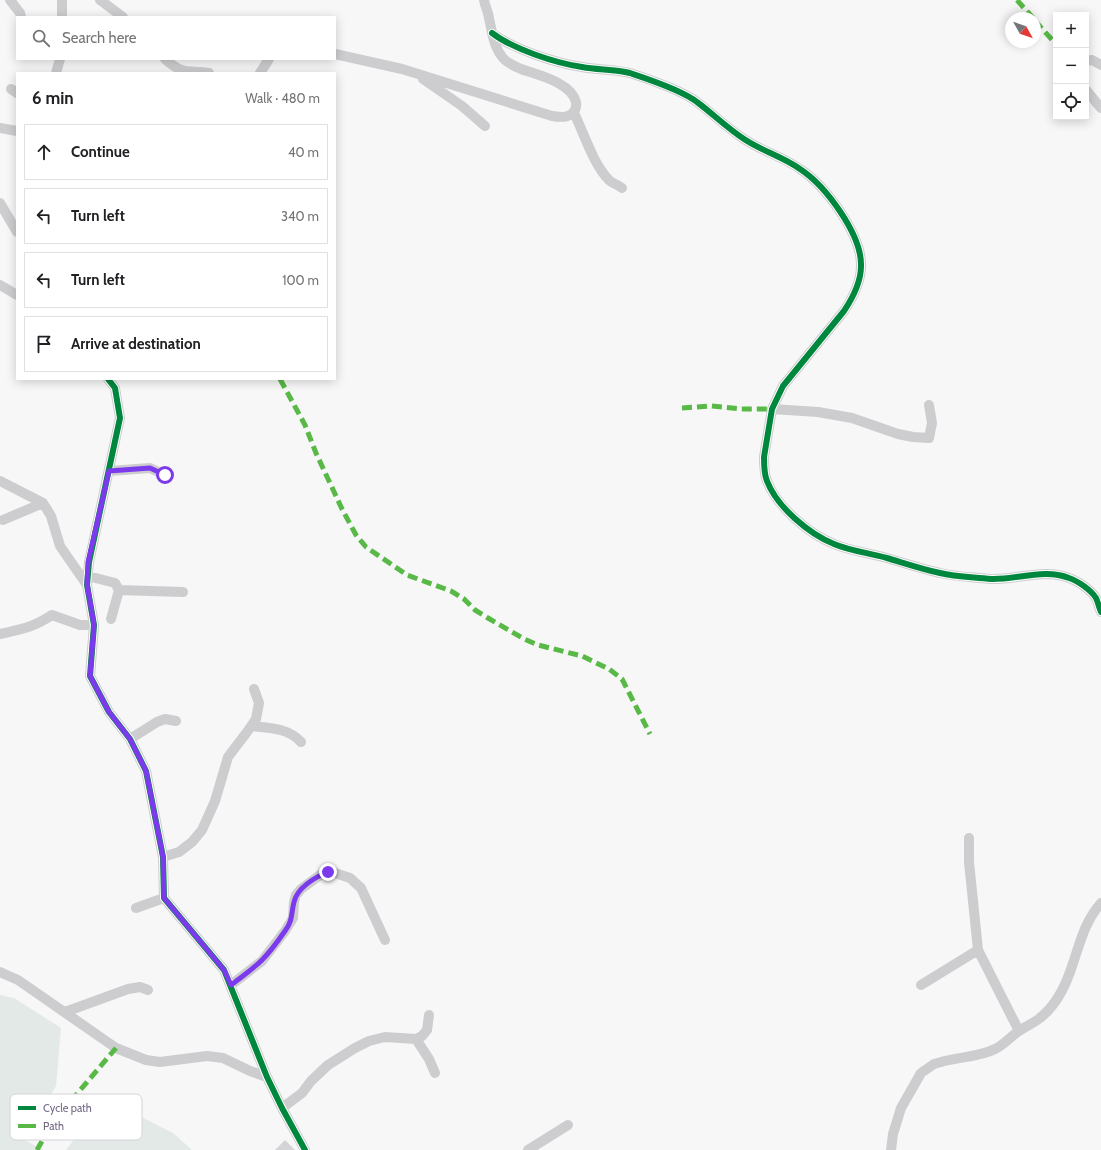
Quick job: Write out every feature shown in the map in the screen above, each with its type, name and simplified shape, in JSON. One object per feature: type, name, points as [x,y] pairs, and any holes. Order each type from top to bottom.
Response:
[{"type":"street","points":[[10,0],[22,16]]},
{"type":"street","points":[[62,0],[62,16]]},
{"type":"street","points":[[100,0],[122,16]]},
{"type":"street","points":[[336,54],[411,72],[545,115],[568,117],[574,113],[577,106],[575,98],[558,83],[506,62],[497,49],[484,0]]},
{"type":"street","points":[[492,34],[511,44],[557,62],[581,67],[629,73],[683,93],[697,102],[745,140],[800,169],[812,179],[838,209],[857,245],[861,261],[860,276],[848,305],[783,386],[772,409],[764,457],[767,481],[779,501],[806,529],[819,537],[849,549],[941,573],[999,579],[1046,574],[1062,576],[1077,582],[1098,600],[1101,612]]},
{"type":"street","points":[[56,72],[60,60]]},
{"type":"street","points":[[167,60],[178,69],[197,72]]},
{"type":"street","points":[[263,72],[269,60]]},
{"type":"street","points":[[1089,60],[1092,60],[1101,65]]},
{"type":"street","points":[[411,72],[462,106],[485,126]]},
{"type":"street","points":[[1089,94],[1101,108]]},
{"type":"street","points":[[574,113],[593,154],[605,174],[609,180],[622,188]]},
{"type":"street","points":[[0,128],[16,130]]},
{"type":"street","points":[[0,203],[16,230]]},
{"type":"street","points":[[0,285],[16,294]]},
{"type":"street","points":[[109,380],[115,388],[120,418],[88,562],[87,580],[94,625],[90,676],[109,712],[130,739],[146,771],[163,857],[164,898],[224,970],[267,1077],[305,1150]]},
{"type":"street","points":[[772,409],[818,412],[852,418],[913,438],[929,438],[932,423],[929,405]]},
{"type":"street","points":[[109,471],[150,468],[165,475]]},
{"type":"street","points":[[0,481],[43,503],[51,516],[60,546],[87,580],[115,583],[119,590],[111,619]]},
{"type":"street","points":[[3,520],[43,503]]},
{"type":"street","points":[[119,590],[183,592]]},
{"type":"street","points":[[0,634],[26,628],[39,623],[52,615],[80,625],[94,625]]},
{"type":"street","points":[[163,857],[179,852],[200,834],[215,801],[228,757],[252,726],[258,711],[259,703],[254,689]]},
{"type":"street","points":[[130,739],[165,719],[176,721]]},
{"type":"street","points":[[252,726],[282,730],[301,742]]},
{"type":"street","points":[[969,838],[969,862],[978,950],[1020,1031]]},
{"type":"street","points":[[231,985],[262,961],[285,931],[292,918],[296,895],[314,879],[328,872],[335,872],[350,878],[361,888],[385,940]]},
{"type":"street","points":[[136,908],[164,898]]},
{"type":"street","points":[[891,1150],[894,1130],[901,1108],[922,1073],[934,1064],[995,1049],[1041,1018],[1056,1001],[1064,988],[1084,929],[1096,908],[1101,903]]},
{"type":"street","points":[[920,986],[978,950]]},
{"type":"street","points":[[0,972],[18,980],[116,1048],[146,1060],[160,1062],[206,1056],[223,1058],[250,1071],[267,1077]]},
{"type":"street","points":[[65,1012],[128,988],[140,987],[148,990]]},
{"type":"street","points":[[282,1108],[302,1093],[311,1081],[328,1065],[355,1048],[369,1041],[385,1037],[416,1039],[422,1036],[427,1030],[429,1015]]},
{"type":"street","points":[[416,1039],[429,1059],[435,1073]]},
{"type":"street","points":[[528,1150],[568,1125]]},
{"type":"shaded area","points":[[0,995],[14,998],[61,1028],[56,1086],[51,1094],[10,1094],[10,1140],[25,1140],[43,1150],[0,1150]]},
{"type":"shaded area","points":[[142,1117],[173,1133],[192,1150],[66,1150],[74,1140],[142,1140]]},
{"type":"building","points":[[285,1140],[295,1150],[275,1150]]},
{"type":"marked path","points":[[1017,0],[1028,12]]},
{"type":"marked path","points":[[1041,28],[1053,41]]},
{"type":"marked path","points":[[281,380],[305,425],[316,453],[342,509],[356,535],[366,547],[407,575],[451,591],[464,599],[475,610],[524,639],[538,645],[582,656],[609,669],[622,679],[650,734]]},
{"type":"marked path","points":[[682,408],[711,406],[741,409],[772,409]]},
{"type":"marked path","points":[[77,1094],[116,1048]]},
{"type":"marked path","points":[[37,1150],[43,1140]]},
{"type":"cycle path","points":[[492,33],[523,50],[547,59],[582,67],[630,73],[683,93],[697,102],[744,139],[800,169],[821,187],[841,212],[856,240],[860,254],[861,272],[858,284],[844,311],[783,386],[772,409],[764,457],[765,475],[772,491],[786,510],[814,534],[840,546],[927,570],[959,576],[991,579],[1040,574],[1060,575],[1073,579],[1091,592],[1096,598],[1101,612]]},
{"type":"cycle path","points":[[109,380],[115,388],[120,418],[89,562],[87,585],[94,625],[90,676],[109,712],[130,739],[146,771],[163,857],[164,898],[224,970],[267,1077],[305,1150]]},
{"type":"route","points":[[165,475],[150,468],[109,471],[88,562],[87,584],[92,606],[94,625],[90,676],[109,712],[130,739],[146,771],[163,857],[164,898],[224,970],[231,985],[262,961],[285,931],[292,918],[296,895],[314,879],[328,872]]}]
